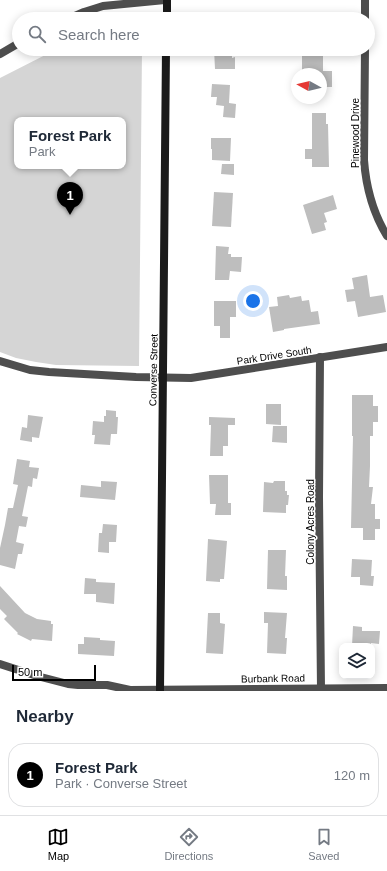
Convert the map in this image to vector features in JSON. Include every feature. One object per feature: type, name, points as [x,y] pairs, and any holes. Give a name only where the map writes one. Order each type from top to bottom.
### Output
[{"type":"main road","points":[[166,0],[167,12]]},
{"type":"main road","name":"Converse Street","points":[[160,690],[166,56]]},
{"type":"street","points":[[84,12],[103,6],[166,0]]},
{"type":"street","points":[[365,0],[365,12]]},
{"type":"street","points":[[0,54],[12,47]]},
{"type":"street","name":"Pinewood Drive","points":[[365,56],[365,172],[368,190],[374,208],[387,236]]},
{"type":"street","name":"Park Drive South","points":[[0,361],[30,370],[49,372],[136,377],[191,378],[387,347]]},
{"type":"street","name":"Colony Acres Road","points":[[320,357],[321,688]]},
{"type":"street","name":"Burbank Road","points":[[0,664],[68,684],[107,685],[130,690],[387,688]]},
{"type":"shaded area","points":[[43,56],[142,56],[139,366],[56,365],[16,358],[0,352],[0,78]]},
{"type":"building","points":[[214,56],[235,57],[235,69],[215,69]]},
{"type":"building","points":[[302,56],[323,56],[323,68],[302,68]]},
{"type":"building","points":[[327,71],[332,71],[332,87],[327,87]]},
{"type":"building","points":[[212,84],[230,85],[229,103],[236,104],[235,118],[223,117],[224,106],[216,105],[217,97],[211,97]]},
{"type":"building","points":[[312,113],[326,113],[326,124],[328,124],[329,167],[312,167],[312,159],[305,159],[305,149],[312,149]]},
{"type":"building","points":[[211,138],[231,138],[230,161],[212,160]]},
{"type":"building","points":[[222,164],[234,164],[234,175],[221,174]]},
{"type":"building","points":[[214,192],[233,193],[231,227],[212,226]]},
{"type":"building","points":[[333,195],[337,209],[324,213],[327,222],[324,223],[326,230],[312,234],[303,205]]},
{"type":"building","points":[[216,246],[229,247],[228,254],[231,254],[231,257],[242,257],[241,272],[230,271],[229,280],[215,280]]},
{"type":"building","points":[[367,275],[370,297],[383,295],[386,312],[358,317],[355,301],[347,302],[345,290],[354,289],[352,278]]},
{"type":"building","points":[[289,295],[290,298],[301,296],[302,301],[309,300],[311,312],[318,311],[320,324],[273,332],[269,307],[278,306],[277,297]]},
{"type":"building","points":[[214,301],[236,301],[236,317],[230,317],[230,338],[220,338],[220,326],[214,326]]},
{"type":"building","points":[[352,395],[373,395],[373,406],[378,406],[378,422],[373,422],[373,436],[370,436],[369,487],[373,487],[371,504],[375,504],[375,519],[380,519],[380,529],[375,529],[375,540],[363,540],[363,528],[351,528],[353,436]]},
{"type":"building","points":[[266,404],[281,404],[281,425],[266,424]]},
{"type":"building","points":[[106,410],[116,411],[116,417],[118,417],[117,434],[111,434],[110,445],[94,444],[95,435],[92,435],[93,421],[104,422]]},
{"type":"building","points":[[28,415],[43,417],[39,438],[32,437],[32,442],[20,440],[22,427],[27,428]]},
{"type":"building","points":[[209,417],[235,418],[235,425],[228,425],[228,446],[223,446],[223,456],[210,456],[211,425],[209,425]]},
{"type":"building","points":[[273,426],[287,426],[287,443],[272,442]]},
{"type":"building","points":[[17,459],[30,461],[29,467],[39,468],[37,479],[33,478],[32,487],[28,486],[22,516],[28,517],[26,527],[19,526],[16,542],[24,544],[22,554],[18,554],[15,569],[0,565],[0,548],[8,508],[13,508],[18,485],[13,484]]},
{"type":"building","points":[[209,475],[228,475],[228,503],[231,503],[231,515],[215,515],[216,504],[210,504]]},
{"type":"building","points":[[101,481],[117,482],[115,500],[80,497],[81,485],[101,487]]},
{"type":"building","points":[[274,481],[285,481],[285,491],[287,491],[287,495],[289,495],[288,505],[286,505],[286,513],[263,512],[264,482],[273,483]]},
{"type":"building","points":[[103,524],[117,525],[116,542],[109,542],[109,553],[98,552],[99,533],[102,533]]},
{"type":"building","points":[[208,539],[227,541],[224,579],[220,579],[220,582],[206,581]]},
{"type":"building","points":[[268,550],[286,550],[285,576],[287,576],[287,590],[267,589]]},
{"type":"building","points":[[352,559],[372,560],[371,576],[374,576],[373,586],[360,585],[360,577],[351,577]]},
{"type":"building","points":[[85,578],[96,579],[96,582],[115,583],[114,604],[96,602],[96,594],[84,594]]},
{"type":"building","points":[[0,586],[25,613],[37,619],[51,621],[51,624],[53,624],[52,641],[32,639],[31,641],[17,634],[18,633],[4,619],[7,616],[0,609]]},
{"type":"building","points":[[264,612],[287,613],[285,638],[287,638],[286,654],[267,653],[268,623],[264,623]]},
{"type":"building","points":[[208,613],[220,613],[220,623],[225,624],[223,654],[206,653]]},
{"type":"building","points":[[353,626],[362,627],[362,631],[380,631],[379,644],[352,643]]},
{"type":"building","points":[[84,637],[115,641],[114,656],[78,654],[78,644],[84,644]]},
{"type":"place","name":"Forest Park","points":[[70,215]]}]
